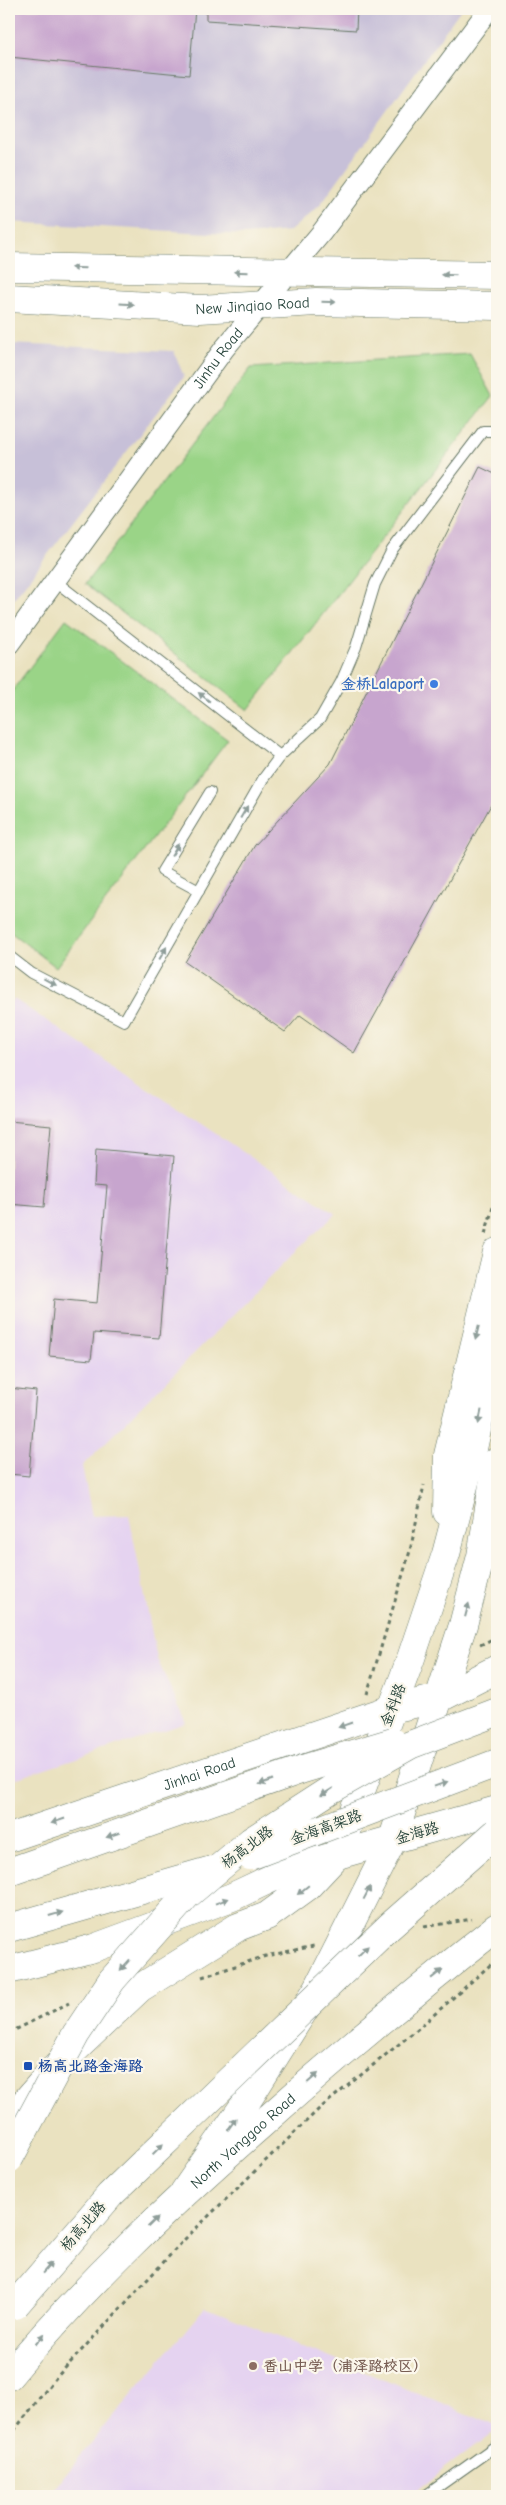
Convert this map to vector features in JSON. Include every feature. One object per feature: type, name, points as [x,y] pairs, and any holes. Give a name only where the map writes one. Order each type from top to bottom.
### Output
[{"type":"main road","name":"New Jinqiao Road","points":[[9,267],[497,276]]},
{"type":"main road","name":"New Jinqiao Road","points":[[9,298],[200,309],[316,302],[497,306]]},
{"type":"main road","name":"金科路","points":[[446,1554],[448,1454],[497,1252]]},
{"type":"main road","name":"金科路","points":[[337,1855],[411,1658],[446,1554],[470,1462],[497,1335]]},
{"type":"main road","points":[[184,2192],[250,2096],[318,1988],[392,1841],[463,1625],[481,1556],[497,1461]]},
{"type":"main road","points":[[481,1556],[497,1521]]},
{"type":"main road","name":"Jinhai Road","points":[[9,1838],[391,1709],[440,1698],[497,1669]]},
{"type":"main road","points":[[9,1872],[303,1769],[497,1712]]},
{"type":"main road","name":"杨高北路","points":[[9,2159],[76,2034],[112,1980],[187,1896],[251,1841],[330,1790],[410,1744],[497,1712]]},
{"type":"main road","name":"金海高架路","points":[[9,1928],[207,1871],[497,1762]]},
{"type":"main road","name":"金海路","points":[[337,1855],[497,1810]]},
{"type":"main road","name":"杨高北路","points":[[15,2305],[117,2188],[389,1927],[497,1832]]},
{"type":"main road","points":[[9,1970],[94,1948],[232,1897],[295,1867],[337,1855]]},
{"type":"main road","points":[[9,2121],[51,2072],[140,1988],[238,1927],[267,1916],[307,1887],[337,1855]]},
{"type":"main road","name":"North Yanggao Road","points":[[9,2376],[46,2330],[184,2192],[488,1922]]},
{"type":"street","name":"Jinhu Road","points":[[9,644],[224,349],[289,273],[490,9]]},
{"type":"lane","points":[[9,956],[31,972],[124,1021],[263,779],[280,756],[320,720],[341,682],[356,647],[375,584],[392,550],[483,431],[497,431]]},
{"type":"lane","points":[[55,581],[280,756]]},
{"type":"lane","points":[[199,891],[162,871],[210,792]]},
{"type":"lane","points":[[425,2496],[497,2445]]},
{"type":"path","points":[[420,1927],[488,1922]]},
{"type":"path","points":[[196,1979],[266,1956],[342,1940]]},
{"type":"path","points":[[9,2437],[53,2380],[192,2231],[319,2109],[420,2027],[497,1959]]},
{"type":"path","points":[[9,2033],[76,2000]]},
{"type":"shaded area","points":[[9,9],[461,9],[320,205],[290,231],[245,235],[9,222]]},
{"type":"shaded area","points":[[9,344],[174,351],[184,377],[9,605]]},
{"type":"shaded area","points":[[14,999],[336,1214],[301,1246],[82,1466],[92,1516],[129,1515],[157,1659],[186,1723],[9,1781],[9,1004]]},
{"type":"shaded area","name":"香山中学（浦泽路校区）","points":[[205,2307],[497,2426],[497,2429],[412,2493],[412,2496],[47,2496]]},
{"type":"green space","points":[[470,354],[493,396],[248,710],[85,584],[251,368]]},
{"type":"green space","points":[[66,619],[228,740],[56,967],[9,931],[9,695]]},
{"type":"building","points":[[9,9],[195,9],[189,75],[9,57]]},
{"type":"building","points":[[206,9],[357,9],[356,30],[206,20]]},
{"type":"building","name":"金桥Lalaport","points":[[480,467],[497,475],[497,794],[354,1053],[300,1015],[285,1032],[185,962],[255,845],[330,764]]},
{"type":"building","points":[[9,1121],[51,1125],[44,1207],[9,1204]]},
{"type":"building","points":[[96,1149],[174,1156],[159,1338],[94,1333],[91,1360],[49,1356],[54,1299],[97,1303],[107,1186],[94,1185]]},
{"type":"building","points":[[9,1388],[36,1391],[29,1476],[9,1474]]},
{"type":"place","name":"金桥Lalaport","points":[[434,684]]},
{"type":"place","name":"杨高北路金海路","points":[[28,2066]]},
{"type":"place","name":"香山中学（浦泽路校区）","points":[[253,2366]]}]
